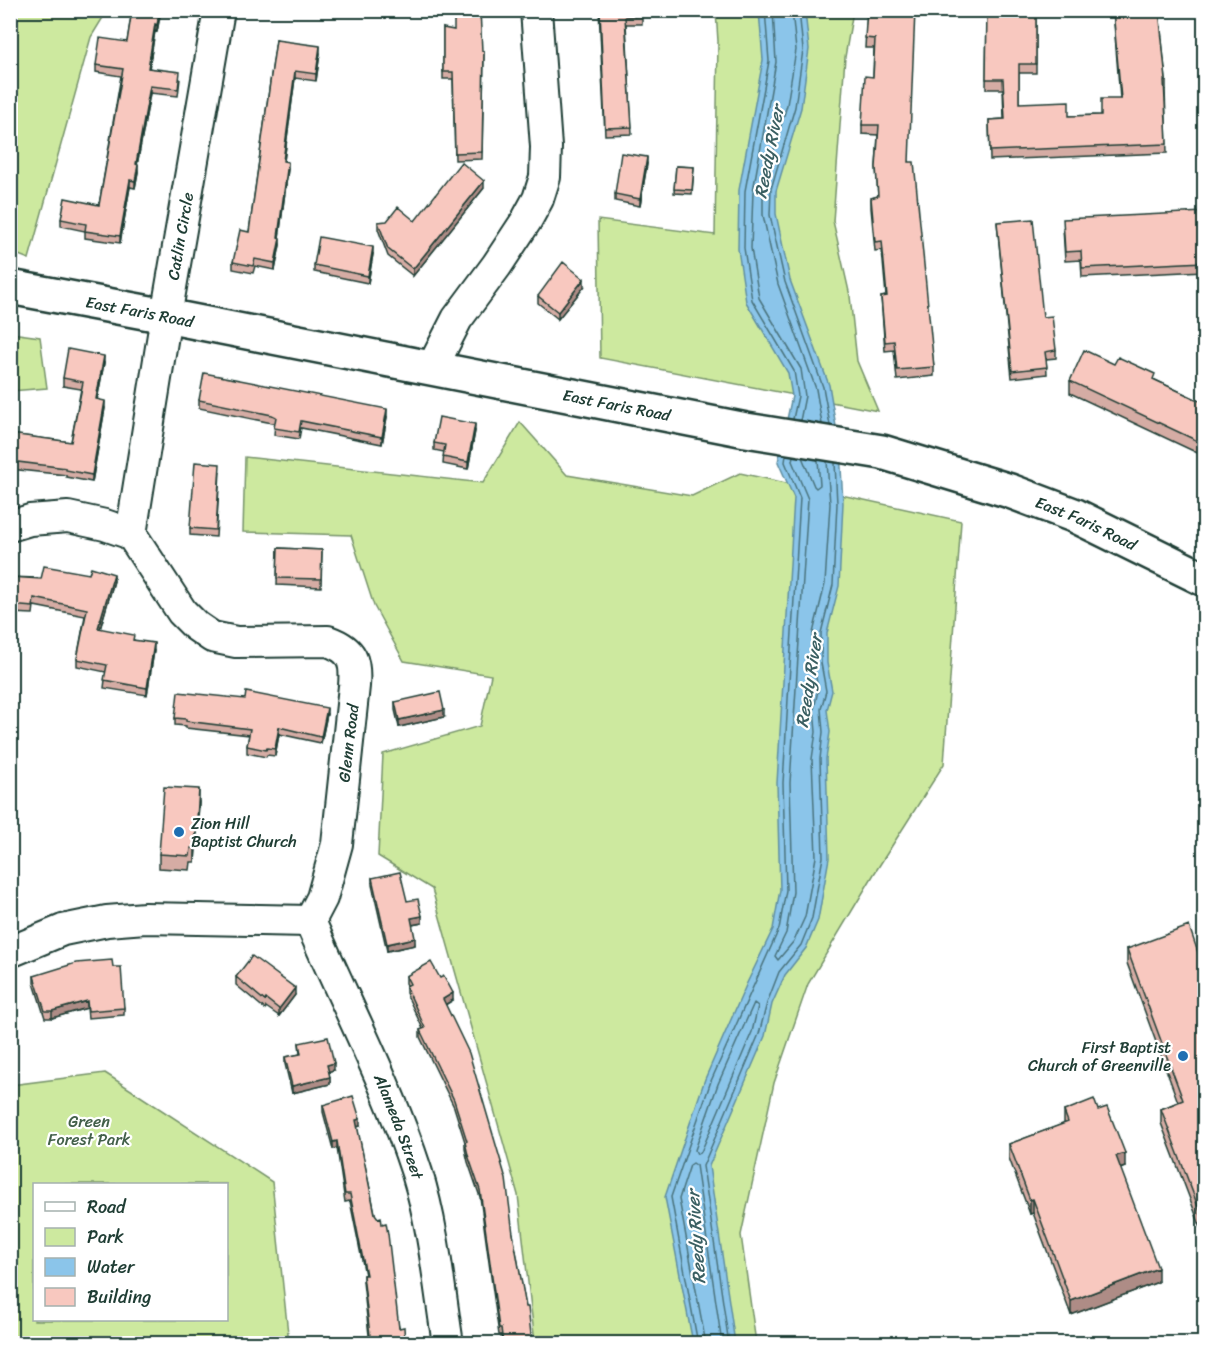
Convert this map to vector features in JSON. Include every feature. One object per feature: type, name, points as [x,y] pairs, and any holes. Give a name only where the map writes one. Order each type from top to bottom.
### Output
[{"type":"main road","name":"East Faris Road","points":[[10,287],[746,430],[882,452],[1010,491],[1076,516],[1204,579]]},
{"type":"street","name":"Catlin Circle","points":[[131,534],[219,10]]},
{"type":"street","points":[[432,368],[457,319],[526,221],[538,199],[545,177],[546,147],[536,10]]},
{"type":"street","points":[[10,525],[30,520],[68,517],[105,525],[131,534]]},
{"type":"street","name":"Glenn Road","points":[[131,534],[182,612],[212,637],[236,642],[328,641],[346,651],[354,662],[354,686],[337,844],[322,898],[310,921]]},
{"type":"street","points":[[10,952],[63,930],[116,920],[145,918],[310,921]]},
{"type":"street","name":"Alameda Street","points":[[310,921],[387,1088],[417,1175],[431,1233],[448,1344]]},
{"type":"green space","points":[[11,10],[107,11],[91,37],[29,259],[11,252]]},
{"type":"green space","points":[[716,11],[853,11],[845,57],[833,221],[850,296],[857,361],[878,411],[600,358],[598,220],[715,235],[718,41]]},
{"type":"green space","points":[[11,333],[40,337],[47,388],[11,391]]},
{"type":"green space","points":[[520,422],[567,475],[692,496],[740,473],[961,521],[944,764],[808,984],[774,1083],[741,1235],[756,1343],[535,1343],[518,1195],[432,889],[378,856],[383,754],[480,726],[491,675],[404,661],[374,606],[351,535],[243,532],[245,457],[483,483]]},
{"type":"green space","name":"Green Forest Park","points":[[105,1073],[272,1182],[289,1343],[11,1343],[11,1085]]},
{"type":"water","name":"Reedy River","points":[[759,11],[805,11],[809,49],[801,108],[776,191],[776,214],[790,280],[829,385],[840,450],[843,503],[839,586],[827,633],[827,663],[832,691],[827,710],[830,732],[826,759],[829,858],[818,920],[806,948],[785,975],[772,1004],[765,1036],[709,1166],[735,1343],[693,1343],[665,1197],[705,1079],[773,929],[780,890],[777,783],[794,498],[778,462],[792,396],[788,373],[746,302],[738,249],[739,190],[763,60]]},
{"type":"building","points":[[132,10],[160,10],[157,25],[155,24],[148,68],[180,72],[178,89],[150,86],[135,181],[130,180],[120,236],[85,231],[86,224],[61,219],[65,198],[99,205],[123,69],[96,65],[100,38],[127,42]]},
{"type":"building","points":[[454,10],[480,10],[482,51],[484,51],[482,152],[455,153],[453,72],[443,72],[443,28],[454,30]]},
{"type":"building","points":[[600,10],[642,10],[642,16],[625,17],[632,127],[605,128]]},
{"type":"building","points":[[867,10],[915,10],[909,162],[914,162],[934,367],[897,370],[894,341],[885,342],[881,297],[887,296],[882,241],[875,242],[871,198],[878,196],[876,167],[879,125],[862,125],[865,76],[873,77],[875,39],[865,38]]},
{"type":"building","points":[[987,10],[1036,10],[1036,64],[1019,64],[1019,103],[1069,101],[1069,116],[1101,115],[1101,99],[1121,99],[1113,10],[1159,10],[1166,80],[1164,80],[1167,144],[990,151],[989,120],[1005,119],[1003,79],[986,79]]},
{"type":"building","points":[[276,40],[320,46],[316,74],[295,71],[283,161],[288,162],[275,263],[255,259],[253,266],[233,262],[240,230],[249,232]]},
{"type":"building","points":[[621,153],[647,157],[640,199],[615,194]]},
{"type":"building","points":[[461,162],[484,181],[413,269],[388,249],[378,222],[387,221],[398,207],[415,221]]},
{"type":"building","points":[[676,166],[694,167],[692,190],[674,189]]},
{"type":"building","points":[[1204,212],[1204,262],[1082,268],[1081,251],[1065,252],[1063,219]]},
{"type":"building","points":[[1033,219],[1043,317],[1052,316],[1056,350],[1045,352],[1047,367],[1012,371],[997,222]]},
{"type":"building","points":[[319,237],[373,247],[368,276],[314,265]]},
{"type":"building","points":[[563,262],[584,279],[558,312],[538,296]]},
{"type":"building","points":[[68,349],[104,356],[96,399],[105,401],[92,475],[66,470],[66,468],[10,461],[10,434],[71,442],[83,382],[63,378]]},
{"type":"building","points":[[1084,350],[1114,364],[1118,357],[1155,374],[1153,379],[1202,402],[1204,397],[1204,444],[1070,381]]},
{"type":"building","points":[[204,373],[387,409],[382,437],[301,421],[299,432],[274,428],[276,417],[272,415],[199,400]]},
{"type":"building","points":[[439,417],[475,424],[468,462],[443,457],[445,445],[434,443]]},
{"type":"building","points":[[195,462],[220,464],[216,530],[190,528]]},
{"type":"building","points":[[278,548],[322,550],[321,579],[277,578]]},
{"type":"building","points":[[44,566],[89,574],[91,567],[114,574],[98,628],[134,635],[133,640],[154,643],[147,688],[104,680],[107,665],[77,659],[87,609],[34,598],[33,607],[10,605],[10,577],[41,579]]},
{"type":"building","points":[[178,692],[245,699],[246,692],[327,708],[321,737],[279,727],[275,749],[267,748],[266,750],[247,746],[250,729],[175,718]]},
{"type":"building","points":[[440,692],[444,710],[399,720],[395,702]]},
{"type":"building","name":"Zion Hill Baptist Church","points":[[164,787],[199,789],[195,848],[191,848],[190,856],[159,854]]},
{"type":"building","points":[[400,872],[407,901],[418,899],[422,916],[411,918],[415,938],[387,944],[372,878]]},
{"type":"building","name":"First Baptist Church of Greenville","points":[[1189,926],[1204,970],[1204,1222],[1161,1109],[1183,1100],[1127,949]]},
{"type":"building","points":[[252,956],[295,988],[279,1009],[266,999],[265,1001],[236,977]]},
{"type":"building","points":[[112,960],[113,967],[121,967],[124,1008],[88,1011],[87,1001],[45,1011],[34,976],[76,963]]},
{"type":"building","points":[[431,962],[440,978],[444,976],[453,993],[443,999],[469,1053],[506,1179],[513,1234],[526,1307],[528,1307],[532,1344],[503,1344],[480,1190],[468,1155],[465,1142],[467,1141],[454,1100],[420,1030],[425,1028],[406,986],[410,984],[406,976]]},
{"type":"building","points":[[328,1037],[334,1063],[327,1065],[330,1077],[292,1086],[285,1057],[301,1054],[299,1043]]},
{"type":"building","points":[[353,1096],[360,1119],[356,1120],[375,1214],[378,1218],[381,1217],[382,1224],[386,1223],[399,1328],[404,1327],[405,1344],[371,1344],[363,1275],[366,1275],[350,1194],[345,1194],[337,1141],[333,1142],[323,1105]]},
{"type":"building","points":[[1094,1099],[1098,1110],[1107,1107],[1125,1153],[1116,1156],[1158,1268],[1071,1301],[1033,1199],[1030,1200],[1009,1144],[1068,1122],[1064,1111]]},
{"type":"place","name":"Zion Hill Baptist Church","points":[[179,832]]},
{"type":"place","name":"First Baptist Church of Greenville","points":[[1183,1056]]}]
